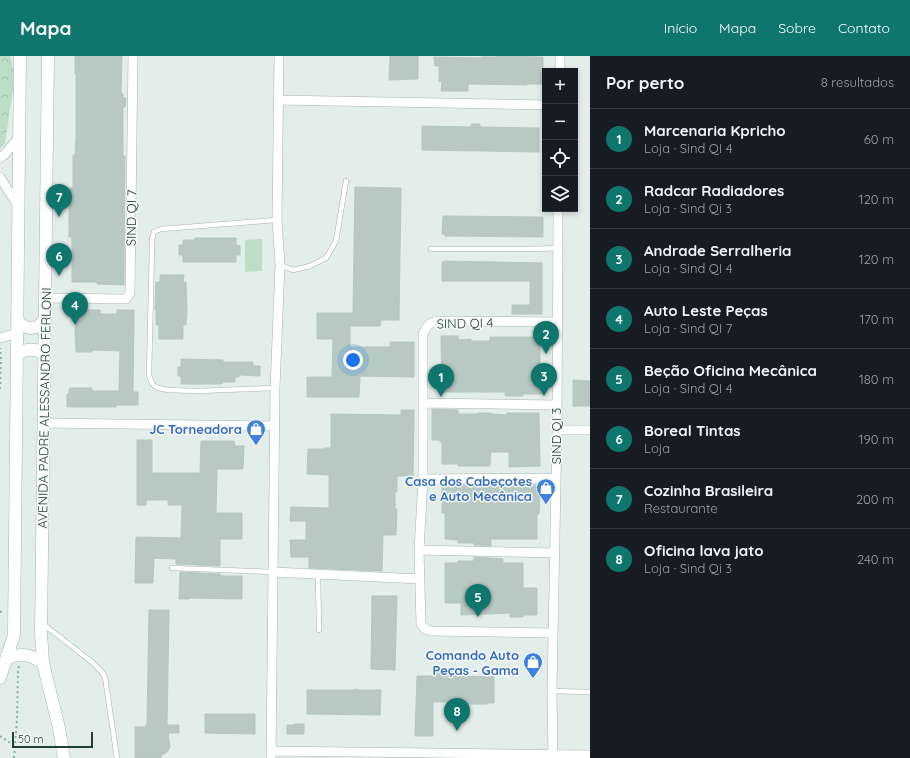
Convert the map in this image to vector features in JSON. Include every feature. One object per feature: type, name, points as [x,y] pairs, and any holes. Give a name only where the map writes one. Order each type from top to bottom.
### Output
[{"type":"main road","name":"AVENIDA PADRE ALESSANDRO FERLONI","points":[[0,678],[14,635],[17,355],[6,335],[17,319],[20,56]]},
{"type":"main road","name":"AVENIDA PADRE ALESSANDRO FERLONI","points":[[48,56],[42,623],[44,663],[59,728],[64,758]]},
{"type":"main road","points":[[17,319],[24,327],[32,328],[38,327],[45,319]]},
{"type":"main road","points":[[17,355],[26,350],[32,349],[40,351],[44,354]]},
{"type":"main road","points":[[7,658],[21,655],[31,656],[44,663]]},
{"type":"street","points":[[15,56],[20,68]]},
{"type":"street","name":"SIND QI 7","points":[[46,298],[126,299],[130,293],[133,56]]},
{"type":"street","points":[[279,56],[277,220],[280,265],[275,388],[271,754],[590,755]]},
{"type":"street","points":[[560,56],[560,68]]},
{"type":"street","points":[[279,100],[542,105]]},
{"type":"street","points":[[0,158],[19,137]]},
{"type":"street","points":[[0,177],[18,206]]},
{"type":"street","name":"SIND QI 3","points":[[553,756],[552,691],[557,430],[558,212]]},
{"type":"street","name":"SIND QI 4","points":[[553,633],[431,631],[425,629],[421,624],[420,550],[423,479],[423,334],[426,327],[430,323],[439,321],[557,322]]},
{"type":"street","points":[[424,403],[556,405]]},
{"type":"street","points":[[43,423],[275,426]]},
{"type":"street","points":[[557,430],[590,430]]},
{"type":"street","points":[[423,479],[556,478]]},
{"type":"street","points":[[420,550],[554,553]]},
{"type":"street","points":[[273,572],[420,579]]},
{"type":"lane","points":[[280,265],[293,270],[310,266],[326,258],[336,241],[346,181]]},
{"type":"lane","points":[[275,388],[197,391],[168,390],[158,388],[152,384],[149,375],[152,239],[154,232],[161,229],[277,220]]},
{"type":"lane","points":[[430,249],[558,248]]},
{"type":"lane","points":[[172,568],[273,572]]},
{"type":"lane","points":[[318,574],[319,630]]},
{"type":"lane","points":[[42,623],[92,662],[105,677],[117,758]]},
{"type":"lane","points":[[552,691],[590,692]]},
{"type":"path","points":[[0,346],[0,388]]},
{"type":"path","points":[[0,611],[14,612]]},
{"type":"path","points":[[14,758],[17,722],[18,671],[21,655]]},
{"type":"path","points":[[0,736],[15,746]]},
{"type":"green space","points":[[0,56],[10,56],[15,76],[5,144],[0,149]]},
{"type":"green space","points":[[262,239],[262,271],[245,272],[245,240]]},
{"type":"building","points":[[75,56],[122,56],[121,94],[123,94],[123,98],[126,98],[125,107],[123,107],[123,156],[125,156],[124,285],[97,284],[97,282],[72,282],[72,237],[69,237],[69,204],[70,188],[73,188],[73,155],[75,155],[76,139]]},
{"type":"building","points":[[390,56],[418,56],[418,79],[389,80]]},
{"type":"building","points":[[434,57],[543,57],[542,84],[468,84],[468,91],[441,91],[442,82],[439,81],[439,66],[435,66]]},
{"type":"building","points":[[471,124],[480,124],[480,127],[539,128],[539,152],[422,150],[422,126],[471,127]]},
{"type":"building","points":[[355,187],[401,188],[399,320],[381,320],[380,326],[350,326],[350,347],[390,347],[390,342],[414,342],[414,377],[360,376],[359,397],[307,397],[307,377],[332,377],[333,339],[317,339],[317,313],[353,313]]},
{"type":"building","points":[[443,216],[543,217],[543,237],[445,236],[445,234],[442,234]]},
{"type":"building","points":[[195,238],[236,238],[236,245],[240,246],[240,255],[236,255],[236,262],[183,262],[183,255],[179,255],[179,245],[183,245],[183,240],[195,240]]},
{"type":"building","points":[[442,262],[542,263],[542,314],[512,314],[512,305],[530,305],[530,281],[442,281]]},
{"type":"building","points":[[160,275],[184,275],[183,283],[186,282],[187,310],[186,325],[183,325],[183,339],[159,339],[159,325],[156,325],[155,310],[156,282],[160,282]]},
{"type":"building","points":[[77,310],[100,310],[100,314],[117,314],[117,310],[134,310],[133,392],[138,392],[138,405],[116,405],[116,407],[67,407],[67,394],[69,394],[70,388],[92,388],[92,391],[119,391],[120,351],[92,350],[92,352],[76,352],[75,333]]},
{"type":"building","points":[[441,336],[458,336],[458,340],[471,339],[471,341],[490,341],[490,337],[540,337],[542,394],[505,396],[505,392],[442,392]]},
{"type":"building","points":[[181,359],[223,360],[223,362],[253,362],[253,366],[260,366],[260,376],[239,375],[239,377],[235,377],[235,382],[223,382],[222,384],[181,384],[181,376],[178,376],[178,367],[181,367]]},
{"type":"building","points":[[573,380],[590,381],[590,406],[573,406]]},
{"type":"building","points":[[432,409],[458,410],[458,414],[491,413],[507,415],[507,413],[539,413],[540,466],[509,467],[509,452],[491,452],[490,466],[458,466],[458,464],[442,464],[442,442],[440,442],[440,440],[432,440]]},
{"type":"building","points":[[401,410],[414,410],[413,476],[397,476],[397,492],[395,492],[395,509],[397,509],[396,535],[383,535],[382,571],[309,568],[309,557],[291,557],[290,540],[306,540],[306,521],[290,521],[291,507],[329,508],[329,475],[307,474],[308,449],[331,448],[331,414],[401,415]]},
{"type":"building","points":[[137,440],[152,440],[152,473],[200,473],[201,441],[234,441],[235,446],[244,446],[243,469],[217,469],[216,513],[242,513],[242,539],[220,539],[220,566],[176,564],[176,559],[154,558],[153,583],[135,583],[136,537],[181,538],[182,505],[168,505],[168,500],[146,500],[146,505],[137,505]]},
{"type":"building","points":[[442,485],[548,485],[548,494],[543,494],[543,496],[540,496],[539,514],[537,514],[537,539],[491,539],[491,546],[474,545],[474,543],[458,543],[458,540],[445,539],[445,513],[442,513]]},
{"type":"building","points":[[474,557],[503,559],[503,563],[523,563],[523,588],[537,588],[537,615],[510,617],[510,613],[461,615],[461,603],[445,603],[445,563],[474,561]]},
{"type":"building","points":[[180,572],[220,574],[220,576],[242,576],[242,599],[179,599]]},
{"type":"building","points":[[372,596],[397,596],[395,670],[371,669]]},
{"type":"building","points":[[149,610],[169,610],[167,725],[179,725],[179,733],[168,733],[170,747],[168,751],[161,756],[161,758],[135,758],[135,727],[146,727],[147,725]]},
{"type":"building","points":[[433,671],[453,672],[453,676],[494,677],[494,703],[467,704],[467,702],[433,702],[433,736],[415,736],[417,676],[433,676]]},
{"type":"building","points":[[307,690],[381,690],[380,715],[307,714]]},
{"type":"building","points":[[205,714],[255,714],[255,734],[205,733]]},
{"type":"building","points":[[304,724],[304,734],[287,734],[287,725]]},
{"type":"place","name":"Cozinha Brasileira","points":[[59,217]]},
{"type":"place","name":"Boreal Tintas","points":[[59,276]]},
{"type":"place","name":"Auto Leste Peças","points":[[75,325]]},
{"type":"place","name":"Radcar Radiadores","points":[[546,354]]},
{"type":"place","name":"Andrade Serralheria","points":[[544,396]]},
{"type":"place","name":"Marcenaria Kpricho","points":[[441,397]]},
{"type":"place","name":"JC Torneadora","points":[[256,446]]},
{"type":"place","name":"Casa dos Cabeçotes e Auto Mecânica","points":[[546,505]]},
{"type":"place","name":"Beção Oficina Mecânica","points":[[478,617]]},
{"type":"place","name":"Comando Auto Peças - Gama","points":[[533,679]]},
{"type":"place","name":"Oficina lava jato","points":[[457,731]]}]
